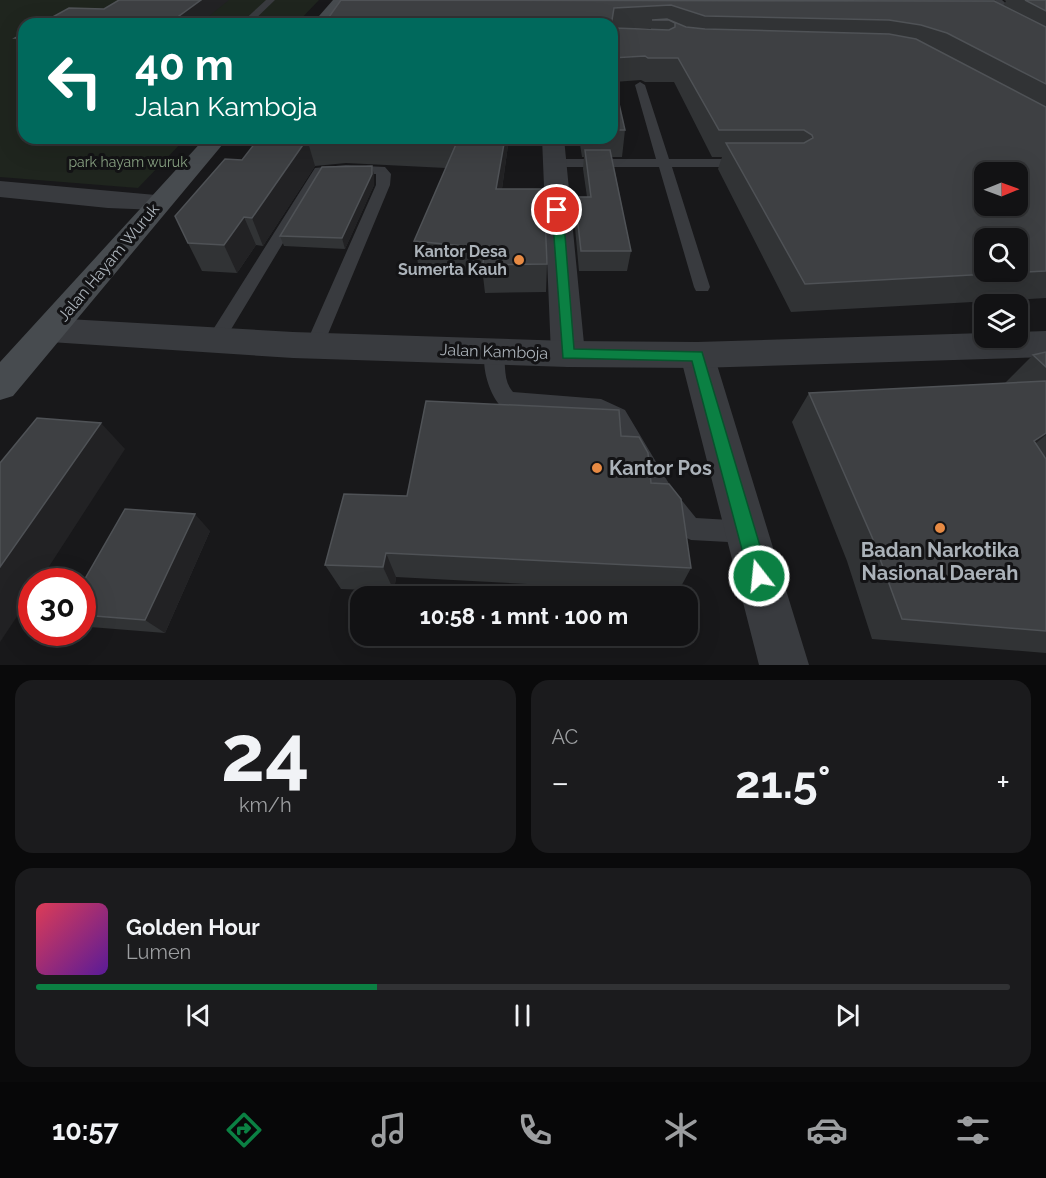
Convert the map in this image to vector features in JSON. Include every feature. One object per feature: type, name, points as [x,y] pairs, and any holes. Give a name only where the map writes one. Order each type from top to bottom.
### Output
[{"type":"main road","points":[[325,18],[341,0]]},
{"type":"main road","name":"Jalan Hayam Wuruk","points":[[0,386],[158,202],[211,144]]},
{"type":"street","points":[[976,11],[1005,26]]},
{"type":"street","points":[[553,150],[568,354]]},
{"type":"street","points":[[0,189],[108,200],[158,202]]},
{"type":"street","name":"Jalan Kamboja","points":[[50,330],[314,346],[568,354],[697,355],[1046,344]]},
{"type":"street","points":[[697,355],[784,665]]},
{"type":"lane","points":[[252,18],[272,0]]},
{"type":"lane","points":[[976,11],[1007,8],[997,0]]},
{"type":"lane","points":[[640,85],[702,287]]},
{"type":"lane","points":[[553,150],[664,164],[758,163]]},
{"type":"lane","points":[[215,341],[320,171],[380,170],[384,174],[383,185],[314,346]]},
{"type":"lane","points":[[494,351],[498,386],[503,398],[602,407],[613,411],[686,526],[691,529],[747,532]]},
{"type":"green space","name":"park hayam wuruk","points":[[0,0],[319,0],[302,18],[18,18],[18,144],[180,144],[138,188],[0,177]]},
{"type":"building","points":[[119,0],[201,0],[176,18],[51,18],[69,8],[104,9]]},
{"type":"building","points":[[341,0],[994,1],[1046,27],[1046,84],[947,33],[921,25],[889,20],[705,16],[671,5],[614,8],[612,18],[328,18]]},
{"type":"building","points":[[1025,0],[1046,0],[1046,11]]},
{"type":"building","points":[[667,19],[686,27],[705,29],[889,34],[916,39],[1046,107],[1046,271],[1028,272],[1028,228],[974,228],[974,275],[805,284],[726,143],[804,143],[813,138],[812,135],[804,130],[719,130],[678,58],[648,58],[645,56],[618,58],[618,28],[669,30],[675,27],[675,23],[669,20],[652,20]]},
{"type":"building","points":[[618,99],[625,130],[618,130]]},
{"type":"building","points":[[254,144],[304,144],[252,218],[244,217],[224,245],[188,243],[175,216],[225,159],[242,160]]},
{"type":"building","points":[[456,144],[504,144],[496,189],[544,189],[547,264],[483,265],[484,248],[414,241]]},
{"type":"building","points":[[585,150],[610,150],[631,251],[581,251],[575,197],[591,197]]},
{"type":"building","points":[[372,166],[372,174],[342,238],[280,236],[322,167]]},
{"type":"building","points":[[1046,352],[1046,367],[1033,355]]},
{"type":"building","name":"Badan Narkotika Nasional Daerah","points":[[1046,381],[1046,433],[1034,441],[1046,459],[1046,631],[902,619],[872,537],[809,393]]},
{"type":"building","points":[[426,401],[619,410],[621,436],[639,437],[648,453],[651,483],[669,484],[681,499],[691,568],[386,553],[383,567],[325,565],[344,494],[407,496]]},
{"type":"building","points":[[37,418],[101,423],[0,567],[0,463]]},
{"type":"building","points":[[125,509],[195,514],[145,620],[96,616],[96,568],[91,568]]},
{"type":"place","name":"Kantor Desa Sumerta Kauh","points":[[519,260]]},
{"type":"place","name":"Kantor Pos","points":[[597,468]]},
{"type":"place","name":"Badan Narkotika Nasional Daerah","points":[[940,528]]},
{"type":"route","points":[[557,210],[568,354],[697,355],[759,576]]}]
